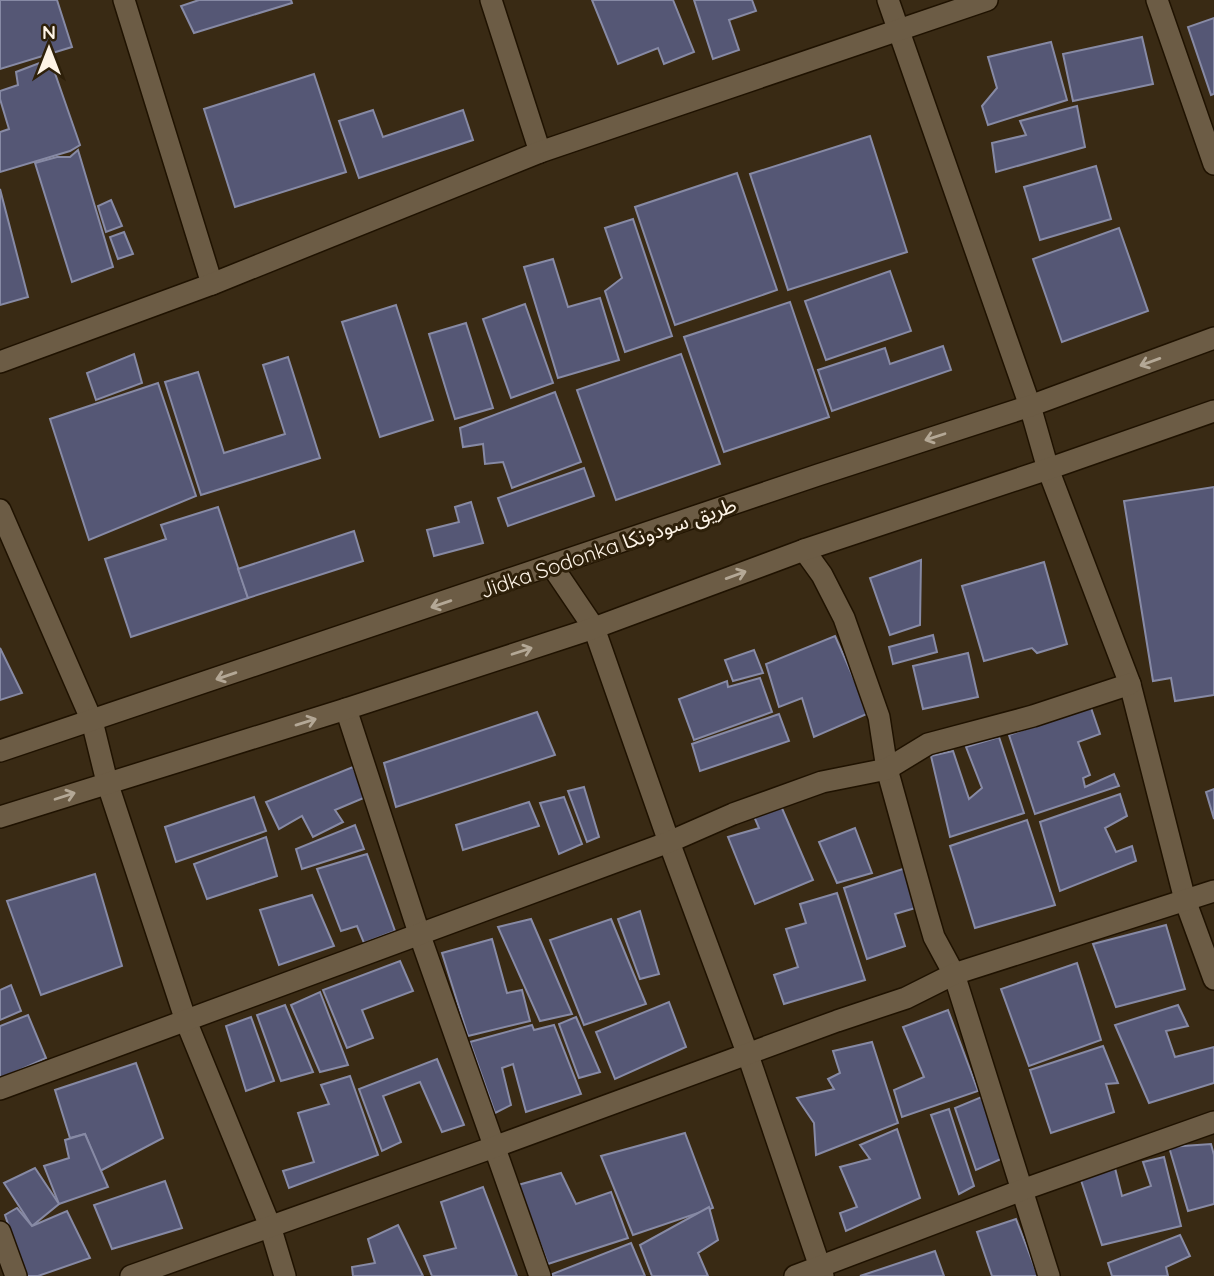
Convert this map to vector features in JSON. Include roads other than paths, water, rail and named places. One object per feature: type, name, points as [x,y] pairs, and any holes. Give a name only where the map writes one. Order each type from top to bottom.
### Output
[{"type":"street","points":[[124,0],[212,284]]},
{"type":"street","points":[[491,0],[540,152]]},
{"type":"street","points":[[888,0],[1030,407],[1048,469],[1130,684],[1185,900],[1214,979]]},
{"type":"street","points":[[0,362],[212,284],[540,152],[987,0]]},
{"type":"street","points":[[1157,0],[1214,164]]},
{"type":"street","name":"Jidka Sodonka طريق سودونكا","points":[[0,751],[818,475],[1030,407],[1214,338]]},
{"type":"street","points":[[0,817],[594,628],[804,550],[1214,411]]},
{"type":"street","points":[[0,510],[92,721],[107,782],[186,1021],[270,1226],[285,1276]]},
{"type":"street","points":[[804,550],[822,575],[844,618],[879,717],[887,769],[934,937],[954,974],[1049,1276]]},
{"type":"street","points":[[552,566],[594,628],[748,1055],[822,1272]]},
{"type":"street","points":[[0,1089],[669,842],[733,814],[822,782],[887,769],[928,744],[1033,716],[1130,684]]},
{"type":"street","points":[[346,709],[419,933],[540,1276]]},
{"type":"street","points":[[131,1276],[906,998],[954,974],[1214,891]]},
{"type":"street","points":[[795,1276],[822,1272],[1022,1190],[1214,1122]]},
{"type":"street","points":[[0,1232],[16,1276]]}]
